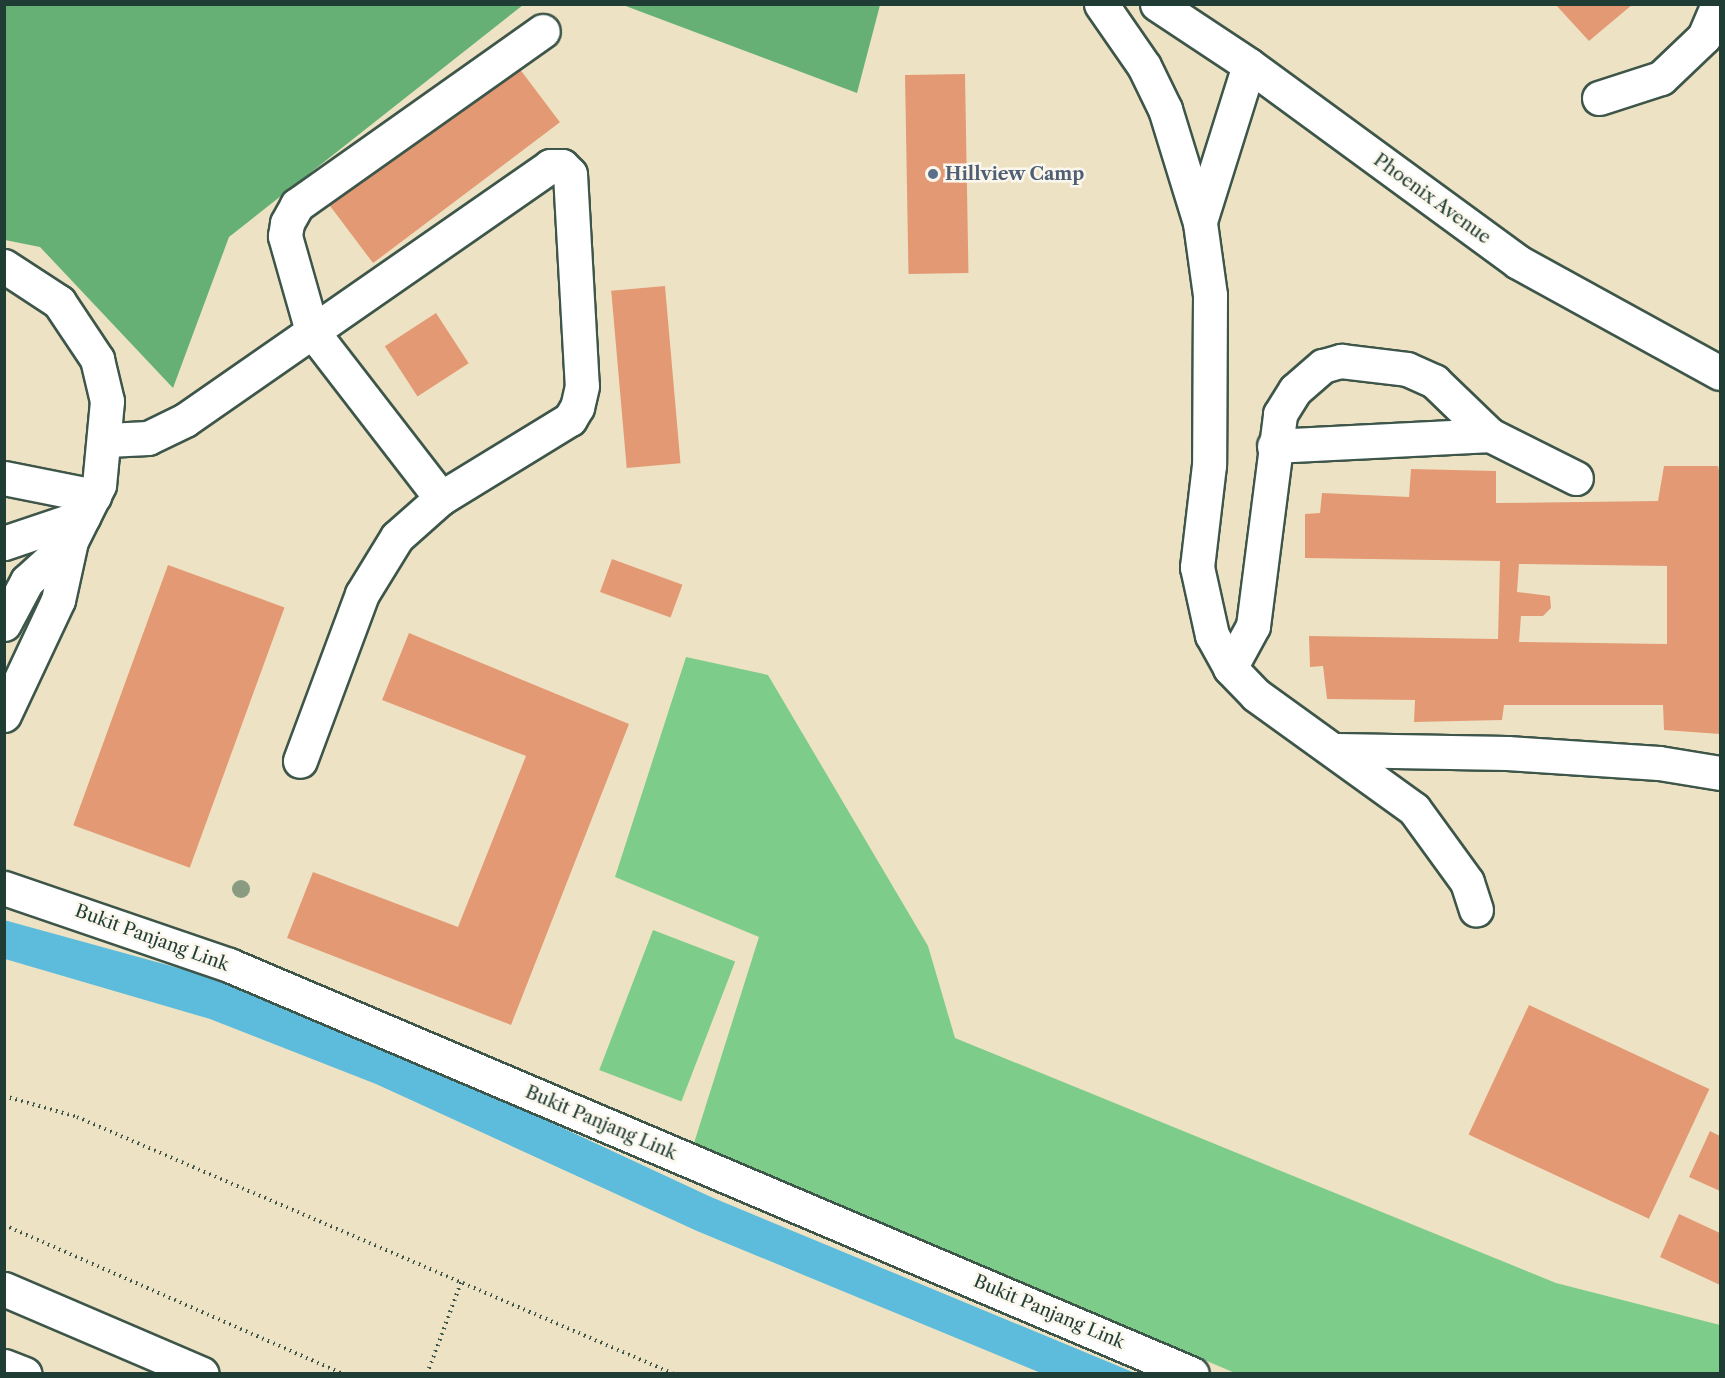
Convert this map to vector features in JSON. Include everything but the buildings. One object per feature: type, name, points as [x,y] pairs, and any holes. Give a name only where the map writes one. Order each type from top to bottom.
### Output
[{"type":"main road","points":[[1101,4],[1144,66],[1164,109],[1200,223],[1210,295],[1209,465],[1197,567],[1212,635],[1230,668],[1256,695],[1337,750],[1414,809],[1467,882],[1476,910]]},
{"type":"main road","name":"Phoenix Avenue","points":[[1157,4],[1249,65],[1518,262],[1720,373]]},
{"type":"main road","points":[[1599,98],[1661,78],[1712,39],[1718,4]]},
{"type":"main road","points":[[441,498],[312,331],[285,236],[297,205],[543,31]]},
{"type":"main road","points":[[1200,223],[1210,175],[1249,65]]},
{"type":"main road","points":[[107,440],[148,438],[185,420],[550,166],[562,166],[570,174],[582,386],[577,406],[570,419],[441,498],[397,537],[362,594],[300,761]]},
{"type":"main road","points":[[4,266],[59,302],[97,359],[107,401],[107,440],[58,600],[4,715]]},
{"type":"main road","points":[[1230,668],[1253,626],[1274,446],[1280,414],[1295,390],[1323,366],[1341,361],[1407,369],[1434,381],[1490,435],[1576,478]]},
{"type":"main road","points":[[1274,446],[1490,435]]},
{"type":"main road","points":[[4,478],[83,518]]},
{"type":"main road","points":[[4,543],[83,518]]},
{"type":"main road","points":[[4,624],[27,581],[83,518]]},
{"type":"main road","points":[[1337,750],[1518,754],[1659,763],[1720,772]]},
{"type":"main road","name":"Bukit Panjang Link","points":[[4,888],[229,964],[1192,1374]]},
{"type":"main road","points":[[4,1289],[202,1374]]},
{"type":"main road","points":[[4,1366],[25,1374]]},
{"type":"path","points":[[4,1096],[77,1117],[462,1280],[674,1374]]},
{"type":"path","points":[[4,1225],[343,1374]]},
{"type":"path","points":[[427,1374],[462,1280]]},
{"type":"green space","points":[[4,5],[523,5],[229,237],[173,388],[40,247],[5,240]]},
{"type":"green space","points":[[623,5],[880,5],[857,93]]},
{"type":"green space","points":[[686,657],[768,675],[928,946],[955,1038],[1556,1283],[1720,1325],[1720,1373],[1235,1373],[694,1143],[759,937],[615,877]]},
{"type":"green space","points":[[653,930],[735,962],[681,1102],[599,1070]]},
{"type":"water","points":[[4,920],[222,980],[391,1048],[711,1197],[1135,1373],[1041,1373],[697,1231],[376,1084],[210,1019],[5,959]]},
{"type":"place","name":"Hillview Camp","points":[[933,174]]}]
